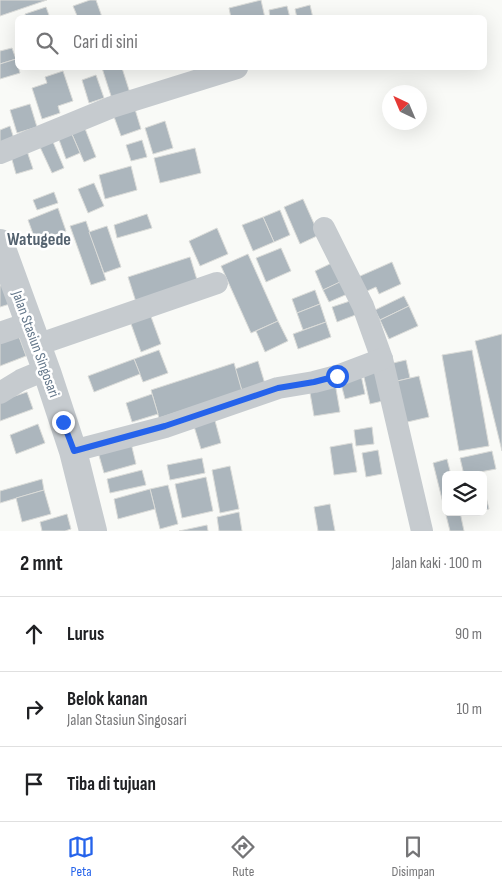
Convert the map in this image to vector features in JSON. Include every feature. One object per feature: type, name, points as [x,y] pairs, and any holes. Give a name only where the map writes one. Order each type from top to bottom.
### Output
[{"type":"street","points":[[0,153],[112,107],[231,70]]},
{"type":"street","points":[[324,228],[363,306],[382,359],[392,394],[422,531]]},
{"type":"street","name":"Jalan Stasiun Singosari","points":[[0,244],[74,451],[93,531]]},
{"type":"street","points":[[0,334],[33,334],[217,283]]},
{"type":"street","points":[[74,451],[165,426],[278,388],[337,376],[382,359]]},
{"type":"street","points":[[0,393],[20,380],[47,372]]},
{"type":"building","points":[[0,0],[47,0],[0,16]]},
{"type":"building","points":[[90,0],[96,0],[101,15],[77,15],[73,6]]},
{"type":"building","points":[[261,0],[264,15],[230,15],[229,8]]},
{"type":"building","points":[[310,5],[312,15],[296,15],[295,9]]},
{"type":"building","points":[[287,6],[289,15],[270,15],[269,10]]},
{"type":"building","points":[[46,7],[49,15],[25,15]]},
{"type":"building","points":[[12,48],[15,59],[0,64],[0,51]]},
{"type":"building","points":[[15,59],[15,70],[19,70],[20,73],[0,79],[0,64]]},
{"type":"building","points":[[103,70],[123,70],[130,93],[112,99]]},
{"type":"building","points":[[63,71],[73,101],[58,106],[60,113],[42,119],[32,88],[47,83],[45,77]]},
{"type":"building","points":[[96,75],[104,98],[89,103],[82,80]]},
{"type":"building","points":[[30,104],[37,127],[17,133],[10,110]]},
{"type":"building","points":[[134,106],[141,129],[121,136],[113,114]]},
{"type":"building","points":[[165,121],[173,148],[153,154],[145,128]]},
{"type":"building","points":[[10,126],[14,139],[0,144],[0,130]]},
{"type":"building","points":[[84,126],[96,157],[84,162],[71,132]]},
{"type":"building","points":[[71,132],[80,153],[66,159],[58,137]]},
{"type":"building","points":[[142,140],[147,157],[131,161],[126,145]]},
{"type":"building","points":[[53,142],[64,168],[52,173],[40,147]]},
{"type":"building","points":[[195,148],[201,173],[160,183],[154,158]]},
{"type":"building","points":[[27,151],[33,169],[16,174],[11,156]]},
{"type":"building","points":[[131,166],[137,190],[105,199],[99,175]]},
{"type":"building","points":[[94,183],[104,206],[88,213],[78,189]]},
{"type":"building","points":[[54,192],[58,203],[37,210],[33,200]]},
{"type":"building","points":[[303,199],[319,235],[300,244],[284,207]]},
{"type":"building","points":[[58,208],[66,231],[36,242],[28,220]]},
{"type":"building","points":[[280,210],[290,235],[274,242],[263,217]]},
{"type":"building","points":[[147,214],[152,228],[117,238],[114,225]]},
{"type":"building","points":[[263,217],[274,242],[253,251],[242,225]]},
{"type":"building","points":[[86,221],[106,280],[91,285],[70,226]]},
{"type":"building","points":[[107,226],[121,267],[104,273],[89,232]]},
{"type":"building","points":[[217,228],[228,254],[200,266],[189,241]]},
{"type":"building","points":[[281,248],[291,271],[266,282],[256,258]]},
{"type":"building","points":[[248,254],[278,321],[251,333],[221,266]]},
{"type":"building","points":[[190,257],[198,283],[136,302],[128,277]]},
{"type":"building","points":[[334,262],[343,281],[323,290],[315,271]]},
{"type":"building","points":[[392,262],[401,284],[379,294],[376,287],[365,292],[358,277]]},
{"type":"building","points":[[346,279],[352,292],[329,302],[323,290]]},
{"type":"building","points":[[7,284],[13,303],[0,307],[0,286]]},
{"type":"building","points":[[315,290],[320,304],[297,313],[292,299]]},
{"type":"building","points":[[404,296],[409,306],[380,320],[375,310]]},
{"type":"building","points":[[353,300],[358,314],[337,322],[332,307]]},
{"type":"building","points":[[320,304],[326,322],[303,330],[297,313]]},
{"type":"building","points":[[409,306],[418,326],[389,339],[380,320]]},
{"type":"building","points":[[150,314],[161,344],[141,352],[130,321]]},
{"type":"building","points":[[278,321],[288,341],[265,352],[256,331]]},
{"type":"building","points":[[326,322],[331,337],[298,349],[293,334]]},
{"type":"building","points":[[18,334],[26,356],[0,366],[0,341]]},
{"type":"building","points":[[502,334],[502,451],[475,341]]},
{"type":"building","points":[[159,350],[168,373],[143,382],[134,359]]},
{"type":"building","points":[[472,350],[489,446],[459,451],[442,355]]},
{"type":"building","points":[[134,359],[140,374],[94,392],[88,376]]},
{"type":"building","points":[[406,360],[410,378],[393,382],[389,364]]},
{"type":"building","points":[[258,361],[265,384],[242,391],[235,369]]},
{"type":"building","points":[[234,363],[242,391],[159,418],[151,390]]},
{"type":"building","points":[[380,369],[387,400],[370,404],[363,373]]},
{"type":"building","points":[[361,375],[365,394],[345,399],[340,380]]},
{"type":"building","points":[[419,376],[429,417],[403,423],[393,382]]},
{"type":"building","points":[[335,383],[340,412],[314,416],[309,387]]},
{"type":"building","points":[[27,392],[33,409],[0,421],[0,401]]},
{"type":"building","points":[[152,394],[158,414],[132,422],[126,403]]},
{"type":"building","points":[[214,417],[221,443],[201,449],[193,423]]},
{"type":"building","points":[[38,424],[45,443],[16,454],[10,435]]},
{"type":"building","points":[[372,427],[374,444],[356,446],[354,430]]},
{"type":"building","points":[[131,443],[136,464],[104,473],[98,452]]},
{"type":"building","points":[[352,443],[357,472],[334,475],[330,447]]},
{"type":"building","points":[[378,450],[382,474],[366,477],[362,453]]},
{"type":"building","points":[[492,451],[496,469],[463,471],[460,458]]},
{"type":"building","points":[[202,458],[205,473],[170,480],[167,465]]},
{"type":"building","points":[[447,459],[450,471],[442,471],[442,499],[433,463]]},
{"type":"building","points":[[230,466],[239,509],[220,513],[212,470]]},
{"type":"building","points":[[142,470],[146,485],[110,493],[107,479]]},
{"type":"building","points":[[206,477],[213,511],[182,518],[175,484]]},
{"type":"building","points":[[42,479],[44,490],[0,503],[0,491]]},
{"type":"building","points":[[168,485],[178,524],[160,529],[150,489]]},
{"type":"building","points":[[150,489],[155,509],[118,519],[114,499]]},
{"type":"building","points":[[44,490],[51,514],[22,522],[16,498]]},
{"type":"building","points":[[330,504],[335,531],[318,531],[314,507]]},
{"type":"building","points":[[239,512],[242,531],[219,531],[217,517]]},
{"type":"building","points":[[67,514],[71,529],[65,531],[42,531],[40,522]]},
{"type":"building","points":[[446,516],[461,516],[464,531],[450,531]]},
{"type":"building","points":[[207,525],[208,531],[179,531]]},
{"type":"district","name":"Watugede","points":[[39,239]]},
{"type":"route","points":[[63,422],[74,451],[165,426],[278,388],[337,376]]}]
